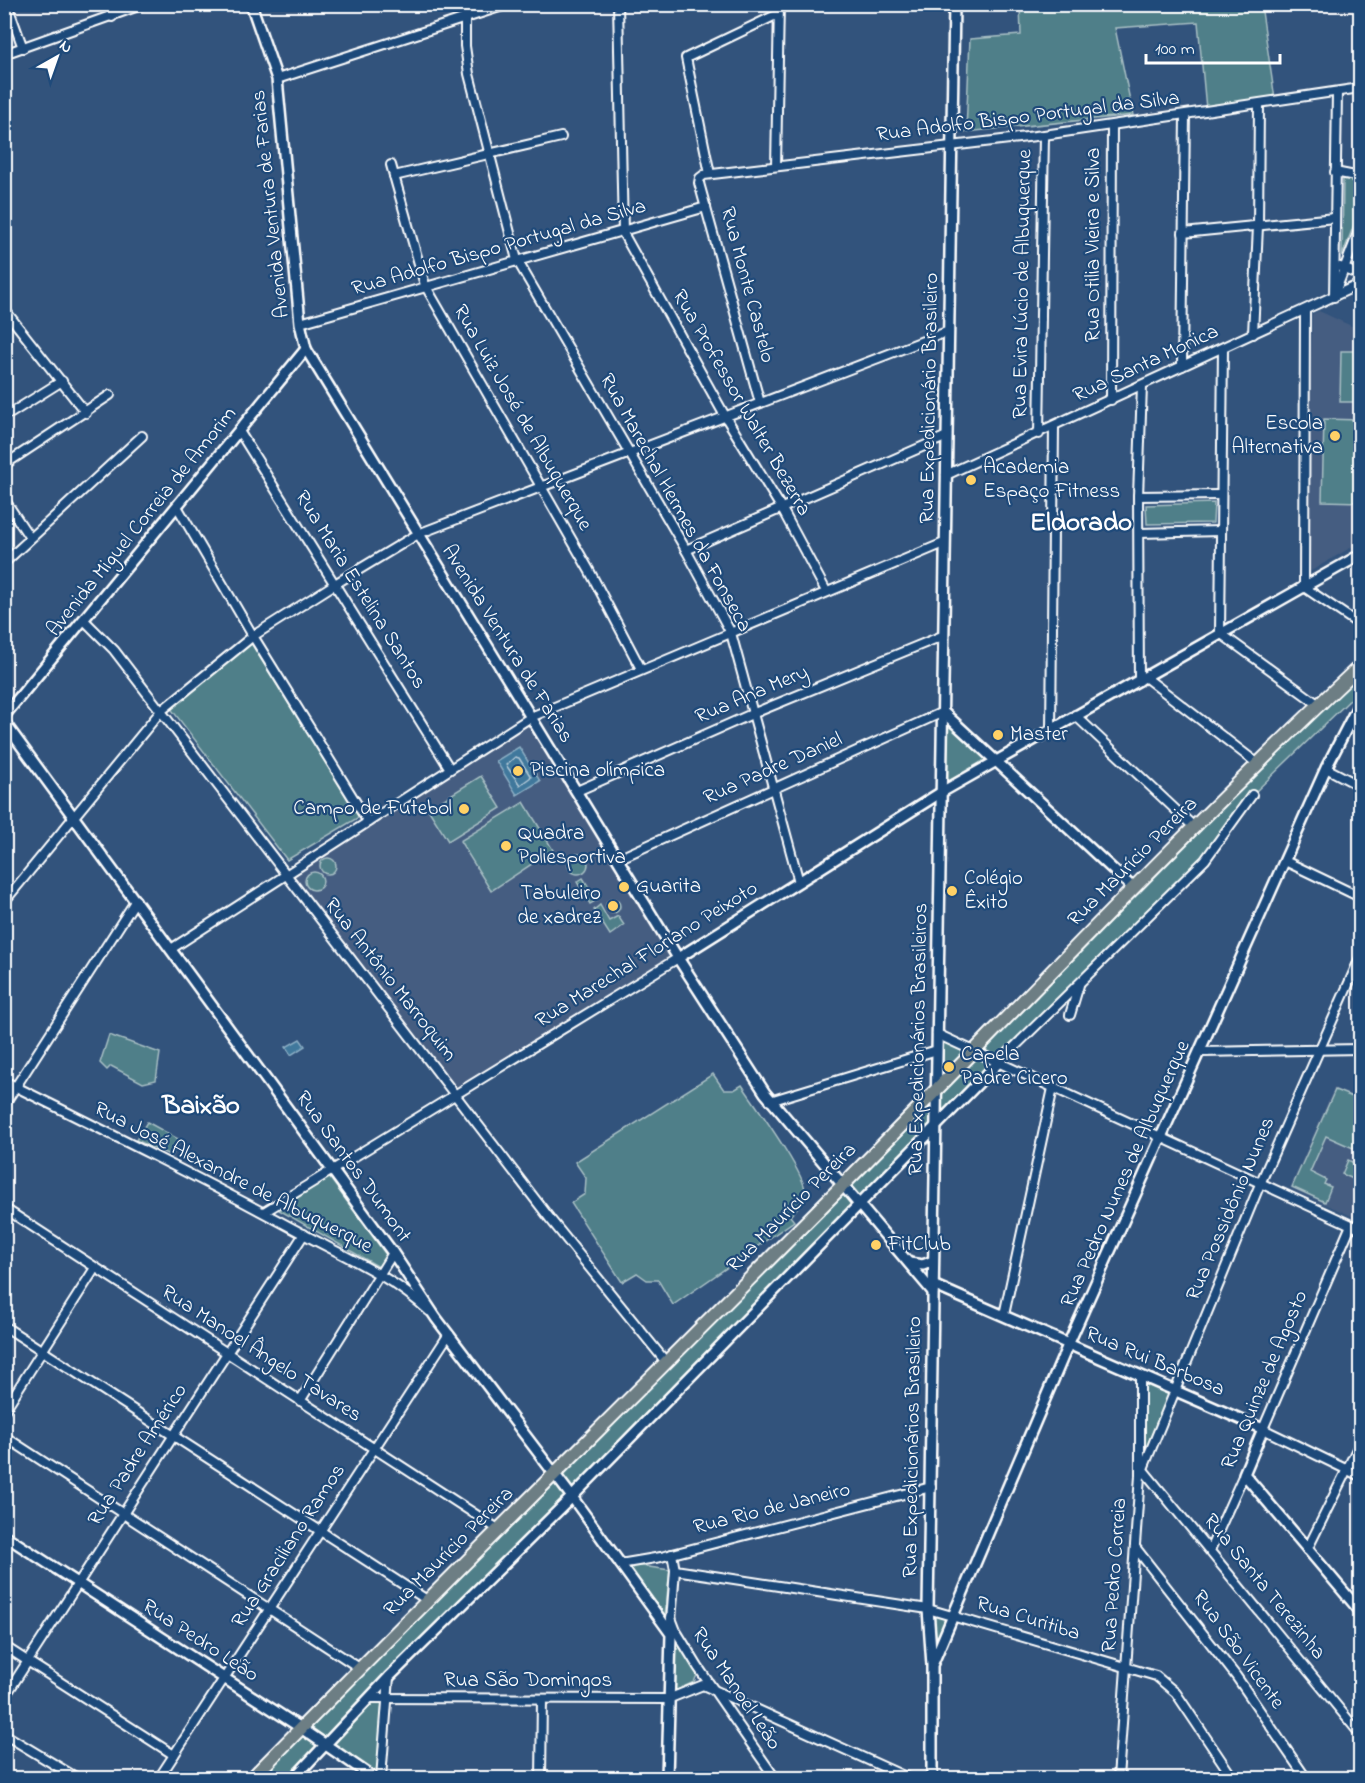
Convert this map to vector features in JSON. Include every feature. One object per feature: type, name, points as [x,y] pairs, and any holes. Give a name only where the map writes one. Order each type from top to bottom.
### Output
[{"type":"main road","name":"Rua Maurício Pereira","points":[[252,1779],[426,1600],[842,1186],[1258,764],[1360,666]]},
{"type":"street","points":[[7,4],[23,48]]},
{"type":"street","points":[[108,4],[112,17]]},
{"type":"street","points":[[4,54],[144,4]]},
{"type":"street","name":"Avenida Ventura de Farias","points":[[251,4],[277,79],[300,323],[306,349],[678,958],[770,1101],[933,1289]]},
{"type":"street","name":"Rua Marechal Hermes da Fonseca","points":[[465,4],[465,46],[469,74],[517,260],[686,550],[731,633],[772,790],[799,882]]},
{"type":"street","points":[[277,79],[509,4]]},
{"type":"street","points":[[618,4],[623,233]]},
{"type":"street","points":[[776,166],[779,4]]},
{"type":"street","name":"Rua Expedicionário Brasileiro","points":[[940,793],[950,331],[954,4]]},
{"type":"street","points":[[710,174],[686,58],[778,14]]},
{"type":"street","name":"Rua Adolfo Bispo Portugal da Silva","points":[[700,178],[710,174],[953,147],[1113,126],[1360,88]]},
{"type":"street","points":[[1334,297],[1337,93]]},
{"type":"street","points":[[1253,334],[1258,226],[1259,105]]},
{"type":"street","points":[[1182,366],[1185,115]]},
{"type":"street","name":"Rua Otilia Vieira e Silva","points":[[1112,400],[1113,126]]},
{"type":"street","name":"Rua Evira Lúcio de Albuquerque","points":[[1039,434],[1044,135]]},
{"type":"street","points":[[394,176],[561,137]]},
{"type":"street","name":"Rua Luiz José de Albuquerque","points":[[391,165],[425,285],[589,570],[641,669]]},
{"type":"street","points":[[1335,172],[1360,177]]},
{"type":"street","name":"Rua Monte Castelo","points":[[700,178],[760,403]]},
{"type":"street","name":"Rua Adolfo Bispo Portugal da Silva","points":[[300,323],[425,285],[623,233],[706,207]]},
{"type":"street","points":[[1183,233],[1335,218]]},
{"type":"street","points":[[1334,297],[1360,228]]},
{"type":"street","name":"Rua Professor Walter Bezerra","points":[[623,233],[725,416],[782,509],[826,591]]},
{"type":"street","points":[[1334,266],[1360,275]]},
{"type":"street","name":"Rua Santa Monica","points":[[946,475],[1360,284]]},
{"type":"street","points":[[4,309],[86,412]]},
{"type":"street","points":[[1305,310],[1304,587],[1360,626]]},
{"type":"street","points":[[4,902],[161,711],[253,636],[334,584],[418,534],[950,331]]},
{"type":"street","points":[[1223,348],[1220,633],[1318,705]]},
{"type":"street","name":"Avenida Miguel Correia de Amorim","points":[[4,716],[178,508],[306,349]]},
{"type":"street","points":[[4,412],[11,413],[62,381]]},
{"type":"street","points":[[1142,386],[1138,496],[1142,679],[1258,764]]},
{"type":"street","points":[[4,465],[110,395]]},
{"type":"street","points":[[1051,730],[1054,427]]},
{"type":"street","name":"Rua Maria Estelina Santos","points":[[239,431],[450,769]]},
{"type":"street","points":[[4,563],[142,436]]},
{"type":"street","points":[[686,550],[947,436]]},
{"type":"street","points":[[1138,496],[1220,495]]},
{"type":"street","points":[[4,499],[30,538]]},
{"type":"street","points":[[178,508],[253,636],[368,822]]},
{"type":"street","points":[[1139,533],[1220,531]]},
{"type":"street","points":[[171,949],[531,717],[944,543]]},
{"type":"street","name":"Rua Marechal Floriano Peixoto","points":[[264,1212],[678,958],[940,793],[1360,555]]},
{"type":"street","name":"Rua Antônio Marroquim","points":[[85,621],[114,650],[551,1220],[666,1362]]},
{"type":"street","name":"Rua Ana Mery","points":[[577,791],[752,714],[942,636]]},
{"type":"street","name":"Rua Pedro Nunes de Albuquerque","points":[[932,1665],[1068,1345],[1202,1052],[1326,768],[1360,702]]},
{"type":"street","points":[[943,712],[998,760],[1134,889]]},
{"type":"street","name":"Rua Padre Daniel","points":[[618,859],[943,712]]},
{"type":"street","points":[[1075,715],[1195,828]]},
{"type":"street","name":"Rua Santos Dumont","points":[[4,722],[393,1253],[436,1318],[555,1473],[671,1634]]},
{"type":"street","points":[[1326,768],[1360,786]]},
{"type":"street","name":"Rua Expedicionários Brasileiros","points":[[933,1289],[940,793]]},
{"type":"street","points":[[294,1779],[389,1677],[572,1497],[998,1063],[1205,860],[1252,795]]},
{"type":"street","points":[[1285,861],[1360,897]]},
{"type":"street","points":[[4,1105],[136,900]]},
{"type":"street","name":"Rua Possidônio Nunes","points":[[1140,1469],[1260,1184],[1360,958]]},
{"type":"street","points":[[1070,1015],[1079,983]]},
{"type":"street","points":[[937,1034],[1360,1229]]},
{"type":"street","points":[[1202,1052],[1360,1049]]},
{"type":"street","points":[[770,1101],[937,1050]]},
{"type":"street","name":"Rua José Alexandre de Albuquerque","points":[[4,1081],[264,1212],[382,1275],[412,1296],[436,1318]]},
{"type":"street","points":[[1004,1315],[1053,1088]]},
{"type":"street","name":"Rua Manoel Ângelo Tavares","points":[[4,1208],[498,1529]]},
{"type":"street","name":"Rua Quinze de Agosto","points":[[1210,1550],[1352,1225]]},
{"type":"street","name":"Rua Padre Américo","points":[[4,1698],[173,1433],[304,1234]]},
{"type":"street","points":[[300,1401],[382,1275],[393,1253]]},
{"type":"street","points":[[909,1263],[923,1265],[933,1261]]},
{"type":"street","points":[[4,1411],[95,1268]]},
{"type":"street","name":"Rua Rui Barbosa","points":[[933,1289],[1004,1315],[1263,1429],[1348,1468],[1360,1476]]},
{"type":"street","name":"Rua Expedicionários Brasileiro","points":[[932,1779],[932,1665],[928,1609],[933,1289]]},
{"type":"street","points":[[4,1326],[173,1433],[426,1600]]},
{"type":"street","name":"Rua Graciliano Ramos","points":[[159,1779],[449,1334]]},
{"type":"street","name":"Rua Pedro Correia","points":[[1118,1779],[1140,1469],[1140,1375]]},
{"type":"street","points":[[4,1436],[123,1511],[361,1669]]},
{"type":"street","points":[[1308,1550],[1360,1443]]},
{"type":"street","name":"Rua Santa Terezinha","points":[[1140,1469],[1210,1550],[1360,1734]]},
{"type":"street","points":[[1244,1474],[1360,1611]]},
{"type":"street","name":"Rua Rio de Janeiro","points":[[620,1564],[672,1554],[931,1487]]},
{"type":"street","name":"Rua Pedro Leão","points":[[4,1535],[302,1728],[374,1779]]},
{"type":"street","name":"Rua São Vicente","points":[[1135,1547],[1236,1676],[1306,1779]]},
{"type":"street","points":[[667,1779],[671,1618],[675,1570],[672,1554]]},
{"type":"street","name":"Rua Curitiba","points":[[675,1570],[928,1609],[1156,1676],[1169,1684],[1233,1779]]},
{"type":"street","name":"Rua Manoel Leão","points":[[671,1618],[676,1631],[712,1687],[775,1779]]},
{"type":"street","points":[[4,1646],[174,1755]]},
{"type":"street","points":[[381,1779],[389,1677]]},
{"type":"street","points":[[668,1699],[698,1686],[712,1687],[908,1779]]},
{"type":"street","name":"Rua São Domingos","points":[[370,1698],[668,1699]]},
{"type":"street","points":[[541,1779],[542,1699]]},
{"type":"street","points":[[4,1734],[77,1779]]},
{"type":"shaded area","name":"Escola Alternativa","points":[[1319,311],[1360,330],[1360,542],[1306,574],[1312,314]]},
{"type":"shaded area","points":[[531,717],[678,958],[456,1095],[286,873]]},
{"type":"shaded area","points":[[1334,1088],[1360,1099],[1360,1220],[1290,1188]]},
{"type":"green space","points":[[1020,5],[1261,5],[1275,99],[1206,109],[1198,22],[1115,28],[1133,115],[966,132],[970,39],[1021,35]]},
{"type":"green space","points":[[1343,177],[1360,179],[1360,209],[1342,256]]},
{"type":"green space","points":[[1341,351],[1360,351],[1360,402],[1340,402]]},
{"type":"green space","points":[[1324,419],[1360,420],[1360,502],[1322,501]]},
{"type":"green space","points":[[1214,503],[1213,523],[1147,524],[1146,505]]},
{"type":"green space","points":[[251,643],[359,817],[287,860],[169,706]]},
{"type":"green space","points":[[1360,666],[1360,684],[1357,693],[1252,795],[1205,860],[370,1697],[388,1698],[381,1778],[325,1745],[294,1778],[252,1778],[936,1090],[937,1034],[974,1051]]},
{"type":"green space","points":[[945,719],[990,757],[945,783]]},
{"type":"green space","name":"Campo de Futebol","points":[[481,776],[501,808],[448,841],[428,809]]},
{"type":"green space","name":"Quadra Poliesportiva","points":[[524,802],[553,850],[491,891],[460,841]]},
{"type":"green space","points":[[574,854],[582,854],[588,860],[588,868],[582,874],[574,874],[568,868],[568,860]]},
{"type":"green space","points":[[325,858],[331,858],[336,866],[334,872],[325,874],[320,869],[320,863]]},
{"type":"green space","points":[[310,872],[318,872],[323,877],[321,888],[310,890],[305,885],[305,877]]},
{"type":"green space","points":[[583,878],[597,900],[590,904],[577,882]]},
{"type":"green space","name":"Tabuleiro de xadrez","points":[[610,899],[616,899],[620,906],[616,913],[610,913],[606,909],[606,903]]},
{"type":"green space","points":[[600,905],[609,921],[618,916],[624,925],[610,935],[594,910]]},
{"type":"green space","points":[[109,1035],[160,1053],[156,1080],[143,1083],[111,1066],[107,1070],[100,1063]]},
{"type":"green space","points":[[713,1074],[724,1090],[734,1090],[742,1085],[798,1171],[805,1192],[802,1202],[790,1216],[794,1221],[673,1305],[658,1280],[647,1280],[637,1273],[622,1282],[571,1203],[585,1194],[586,1178],[575,1162]]},
{"type":"green space","points":[[1335,1090],[1360,1100],[1360,1151],[1326,1136],[1310,1172],[1326,1180],[1324,1184],[1331,1187],[1325,1202],[1292,1187]]},
{"type":"green space","points":[[147,1122],[180,1140],[172,1156],[136,1140]]},
{"type":"green space","points":[[1348,1160],[1360,1166],[1360,1182],[1342,1174]]},
{"type":"green space","points":[[329,1177],[387,1256],[379,1267],[279,1210]]},
{"type":"green space","points":[[1140,1375],[1174,1390],[1142,1468]]},
{"type":"green space","points":[[627,1564],[670,1570],[665,1615]]},
{"type":"green space","points":[[928,1609],[953,1615],[932,1665]]},
{"type":"green space","points":[[672,1628],[697,1675],[694,1682],[673,1692]]},
{"type":"water","name":"Piscina olímpica","points":[[519,747],[540,781],[517,795],[496,761]]},
{"type":"water","points":[[300,1039],[305,1046],[291,1055],[286,1047]]},
{"type":"place","name":"Escola Alternativa","points":[[1335,436]]},
{"type":"place","name":"Academia Espaço Fitness","points":[[971,480]]},
{"type":"place","name":"Master","points":[[998,735]]},
{"type":"place","name":"Piscina olímpica","points":[[518,771]]},
{"type":"place","name":"Campo de Futebol","points":[[464,809]]},
{"type":"place","name":"Quadra Poliesportiva","points":[[506,846]]},
{"type":"place","name":"Guarita","points":[[624,887]]},
{"type":"place","name":"Colégio Êxito","points":[[952,891]]},
{"type":"place","name":"Tabuleiro de xadrez","points":[[613,906]]},
{"type":"place","name":"Capela Padre Cicero","points":[[949,1067]]},
{"type":"place","name":"FitClub","points":[[876,1245]]},
{"type":"district","name":"Eldorado","points":[[1081,523]]},
{"type":"district","name":"Baixão","points":[[201,1106]]}]
